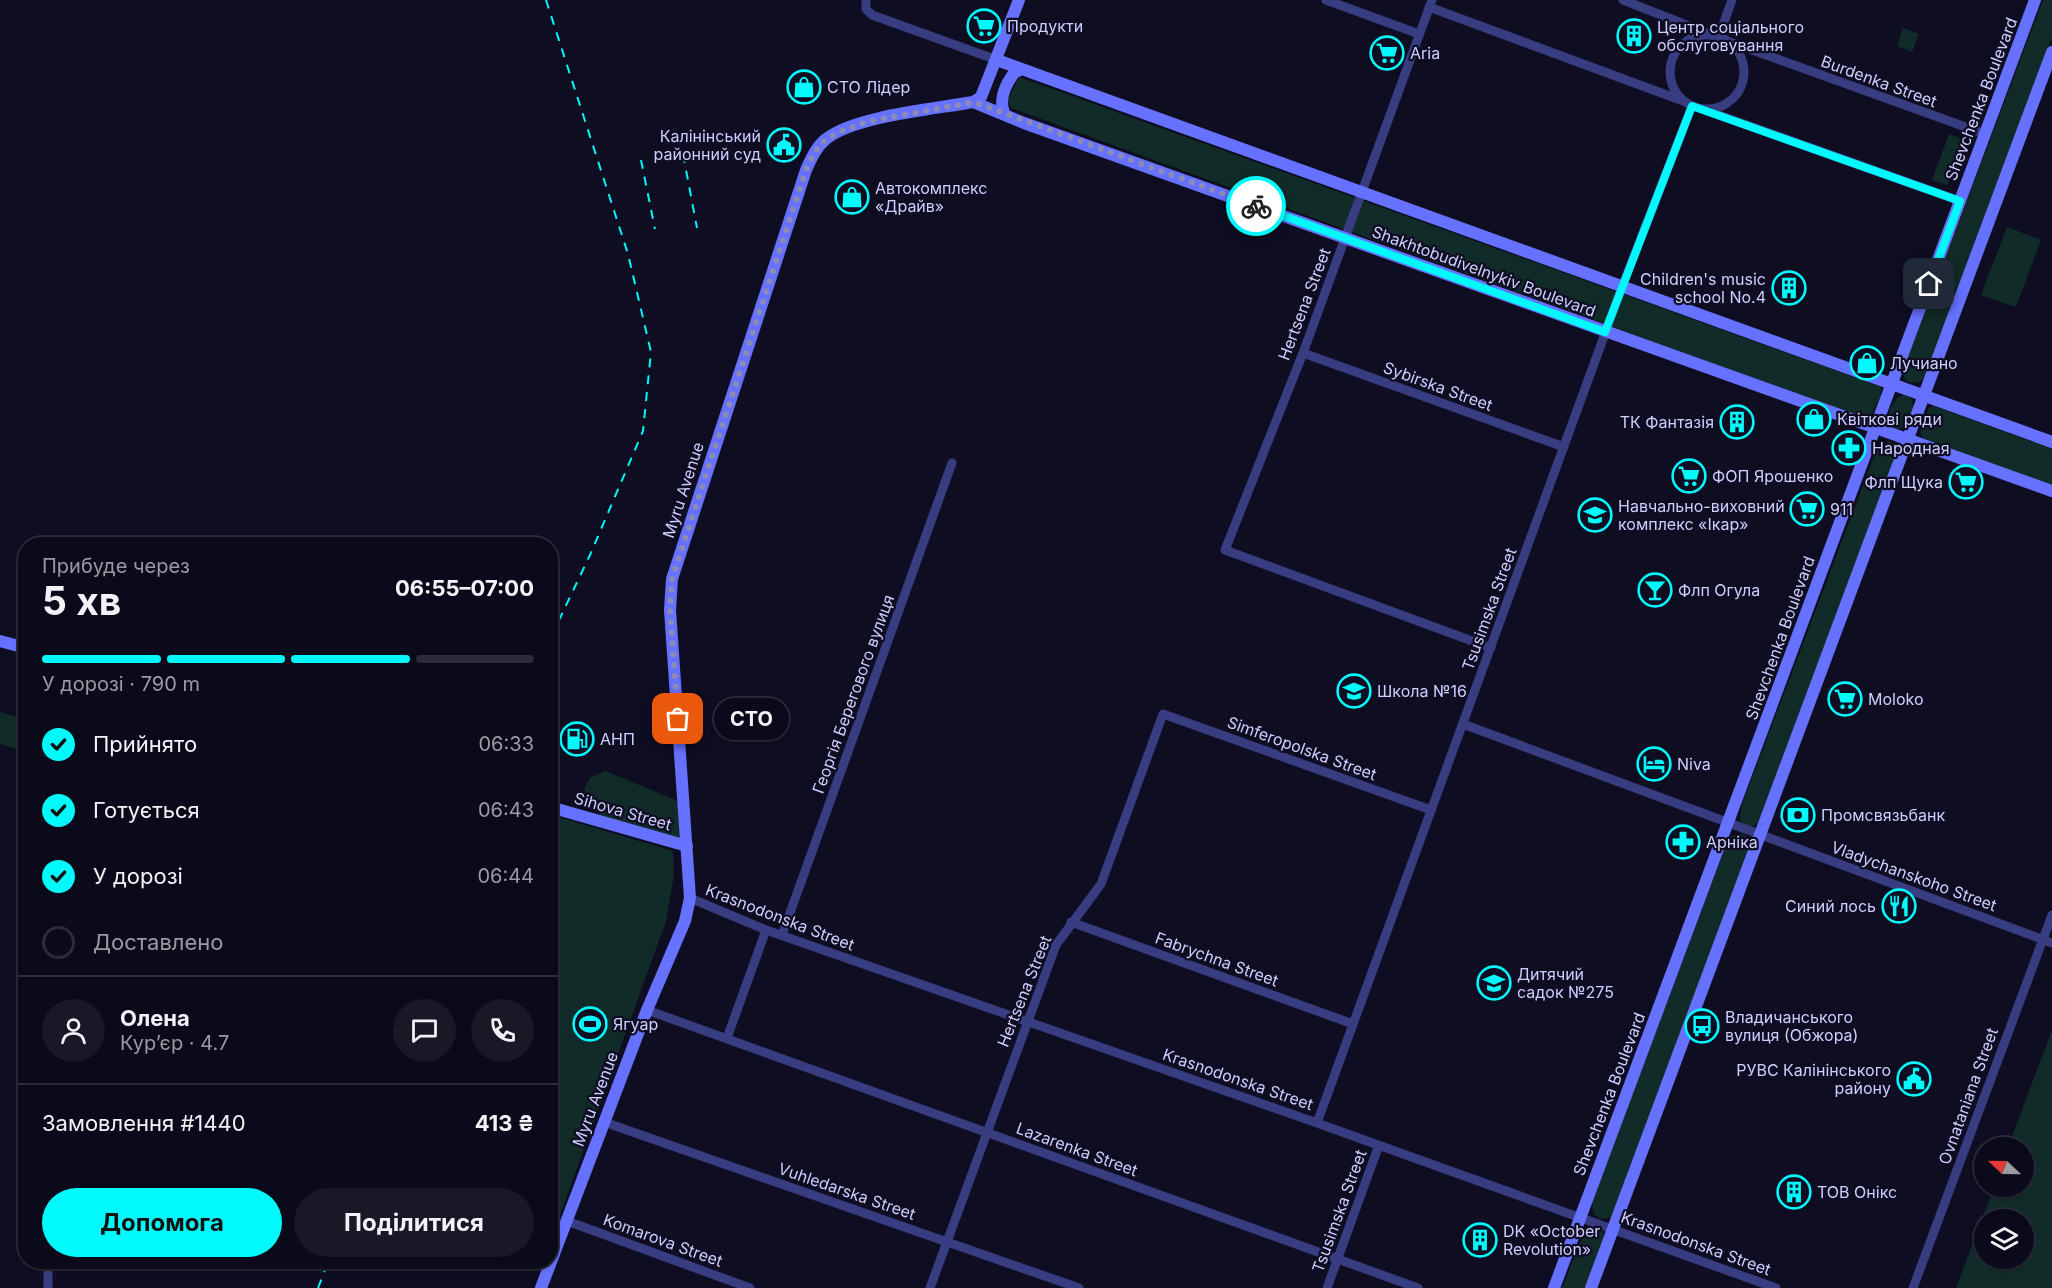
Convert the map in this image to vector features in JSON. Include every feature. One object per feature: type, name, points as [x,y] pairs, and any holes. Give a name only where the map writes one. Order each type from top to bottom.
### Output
[{"type":"main road","points":[[974,102],[984,92],[1019,0]]},
{"type":"main road","name":"Shevchenka Boulevard","points":[[1554,1288],[2035,0]]},
{"type":"main road","points":[[1590,1288],[2052,52]]},
{"type":"main road","name":"Shakhtobudivelnykiv Boulevard","points":[[997,60],[2052,442]]},
{"type":"main road","points":[[1005,115],[1001,107],[1006,88],[1014,73],[1022,69]]},
{"type":"main road","name":"Shakhtobudivelnykiv Boulevard","points":[[974,102],[1605,332],[2052,491]]},
{"type":"main road","name":"Myru Avenue","points":[[558,1244],[647,1010],[684,921],[690,898],[670,610],[672,579],[806,170],[814,153],[826,139],[841,131],[870,121],[974,102]]},
{"type":"main road","points":[[0,641],[18,646]]},
{"type":"main road","name":"Sihova Street","points":[[558,809],[687,846]]},
{"type":"main road","name":"Myru Avenue","points":[[541,1288],[548,1269]]},
{"type":"street","points":[[866,0],[867,9],[872,15],[997,60]]},
{"type":"street","points":[[1326,0],[1419,34]]},
{"type":"street","points":[[1624,0],[1730,42],[1741,56],[1744,69],[1741,87],[1727,103],[1712,109],[1702,109]]},
{"type":"street","points":[[1714,35],[1732,0]]},
{"type":"street","points":[[1431,4],[1702,109],[1960,201]]},
{"type":"street","name":"Hertsena Street","points":[[1431,4],[1303,353],[1225,550],[1491,648]]},
{"type":"street","points":[[1687,103],[1670,81],[1672,57],[1685,41],[1714,35]]},
{"type":"street","name":"Burdenka Street","points":[[1730,42],[1985,134]]},
{"type":"street","name":"Tsusimska Street","points":[[1317,1123],[1687,103]]},
{"type":"street","name":"Sybirska Street","points":[[1303,353],[1564,447]]},
{"type":"street","name":"Георгія Берегового вулиця","points":[[782,935],[952,463]]},
{"type":"street","name":"Hertsena Street","points":[[930,1288],[1056,945],[1101,884],[1163,714]]},
{"type":"street","name":"Simferopolska Street","points":[[1163,714],[1431,810]]},
{"type":"street","name":"Vladychanskoho Street","points":[[1463,724],[2047,941]]},
{"type":"street","name":"Krasnodonska Street","points":[[690,898],[766,930],[1317,1123],[1776,1288]]},
{"type":"street","name":"Ovnataniana Street","points":[[1913,1288],[2047,941],[2052,915]]},
{"type":"street","name":"Fabrychna Street","points":[[1071,922],[1353,1024]]},
{"type":"street","points":[[727,1038],[766,930]]},
{"type":"street","name":"Lazarenka Street","points":[[647,1010],[1418,1288]]},
{"type":"street","name":"Vuhledarska Street","points":[[604,1122],[1079,1288]]},
{"type":"street","name":"Tsusimska Street","points":[[1327,1288],[1379,1145]]},
{"type":"street","name":"Komarova Street","points":[[567,1221],[750,1288]]},
{"type":"street","points":[[48,1269],[48,1288]]},
{"type":"green space","points":[[2043,0],[2052,0],[2052,37],[1927,373],[1920,381],[1909,382],[1905,380],[1903,370]]},
{"type":"green space","points":[[1903,28],[1919,34],[1912,52],[1897,46]]},
{"type":"green space","points":[[1019,77],[1881,387],[1880,397],[1869,420],[1011,108],[1008,100]]},
{"type":"green space","points":[[1949,134],[1964,140],[1947,185],[1932,180]]},
{"type":"green space","points":[[2007,227],[2041,240],[2016,307],[1981,295]]},
{"type":"green space","points":[[1903,395],[1911,398],[1914,407],[1906,427],[1895,429],[1888,422],[1889,414],[1893,402]]},
{"type":"green space","points":[[1933,406],[2052,449],[2052,485],[1923,438],[1920,432],[1929,408]]},
{"type":"green space","points":[[1890,441],[1899,454],[1758,824],[1750,828],[1740,821],[1741,807],[1878,446]]},
{"type":"green space","points":[[0,712],[18,717],[18,749],[0,744]]},
{"type":"green space","points":[[605,771],[676,800],[681,811],[682,836],[673,843],[645,836],[620,828],[599,814],[584,789],[590,778]]},
{"type":"green space","name":"Ягуар","points":[[558,817],[673,851],[674,876],[666,921],[558,1221]]},
{"type":"green space","points":[[1743,833],[1750,842],[1751,849],[1614,1212],[1610,1218],[1600,1219],[1593,1213],[1592,1202],[1726,846],[1731,836]]},
{"type":"green space","points":[[2052,1030],[2052,1288],[1956,1288],[1974,1240],[1974,1269],[2034,1269],[2034,1209],[1986,1209],[1990,1197],[2034,1197],[2034,1137],[2012,1137]]},
{"type":"green space","points":[[1593,1226],[1601,1229],[1605,1236],[1586,1288],[1562,1288],[1584,1232]]},
{"type":"railway","points":[[546,0],[628,254],[651,352],[643,431],[590,555],[558,622]]},
{"type":"railway","points":[[683,154],[697,228]]},
{"type":"railway","points":[[641,160],[655,229]]},
{"type":"railway","points":[[318,1288],[325,1269]]},
{"type":"way so far","points":[[678,719],[670,610],[672,579],[806,170],[814,153],[826,139],[870,121],[974,102],[1024,123],[1256,206]]},
{"type":"place","name":"Продукти","points":[[984,26]]},
{"type":"place","name":"Центр соціального обслуговування","points":[[1634,36]]},
{"type":"place","name":"Aria","points":[[1387,53]]},
{"type":"place","name":"СТО Лідер","points":[[804,87]]},
{"type":"place","name":"Калінінський районний суд","points":[[784,145]]},
{"type":"place","name":"Автокомплекс «Драйв»","points":[[852,197]]},
{"type":"place","name":"Children's music school No.4","points":[[1789,288]]},
{"type":"place","name":"Лучиано","points":[[1867,363]]},
{"type":"place","name":"Квіткові ряди","points":[[1814,419]]},
{"type":"place","name":"ТК Фантазія","points":[[1737,422]]},
{"type":"place","name":"Народная","points":[[1849,448]]},
{"type":"place","name":"ФОП Ярошенко","points":[[1689,476]]},
{"type":"place","name":"Флп Щука","points":[[1966,482]]},
{"type":"place","name":"911","points":[[1807,509]]},
{"type":"place","name":"Навчально-виховний комплекс «Ікар»","points":[[1595,515]]},
{"type":"place","name":"Флп Огула","points":[[1655,590]]},
{"type":"place","name":"Школа №16","points":[[1354,691]]},
{"type":"place","name":"Moloko","points":[[1845,699]]},
{"type":"place","name":"СТО","points":[[678,719]]},
{"type":"place","name":"АНП","points":[[577,739]]},
{"type":"place","name":"Niva","points":[[1654,764]]},
{"type":"place","name":"Промсвязьбанк","points":[[1798,815]]},
{"type":"place","name":"Арніка","points":[[1683,842]]},
{"type":"place","name":"Синий лось","points":[[1899,906]]},
{"type":"place","name":"Дитячий садок №275","points":[[1494,983]]},
{"type":"place","name":"Ягуар","points":[[590,1024]]},
{"type":"place","name":"Владичанського вулиця (Обжора)","points":[[1702,1026]]},
{"type":"place","name":"РУВС Калінінського району","points":[[1914,1079]]},
{"type":"place","name":"ТОВ Онікс","points":[[1794,1192]]},
{"type":"place","name":"DK «October Revolution»","points":[[1480,1240]]},
{"type":"route","points":[[1256,206],[1605,332],[1692,106],[1960,201],[1929,284]]}]
